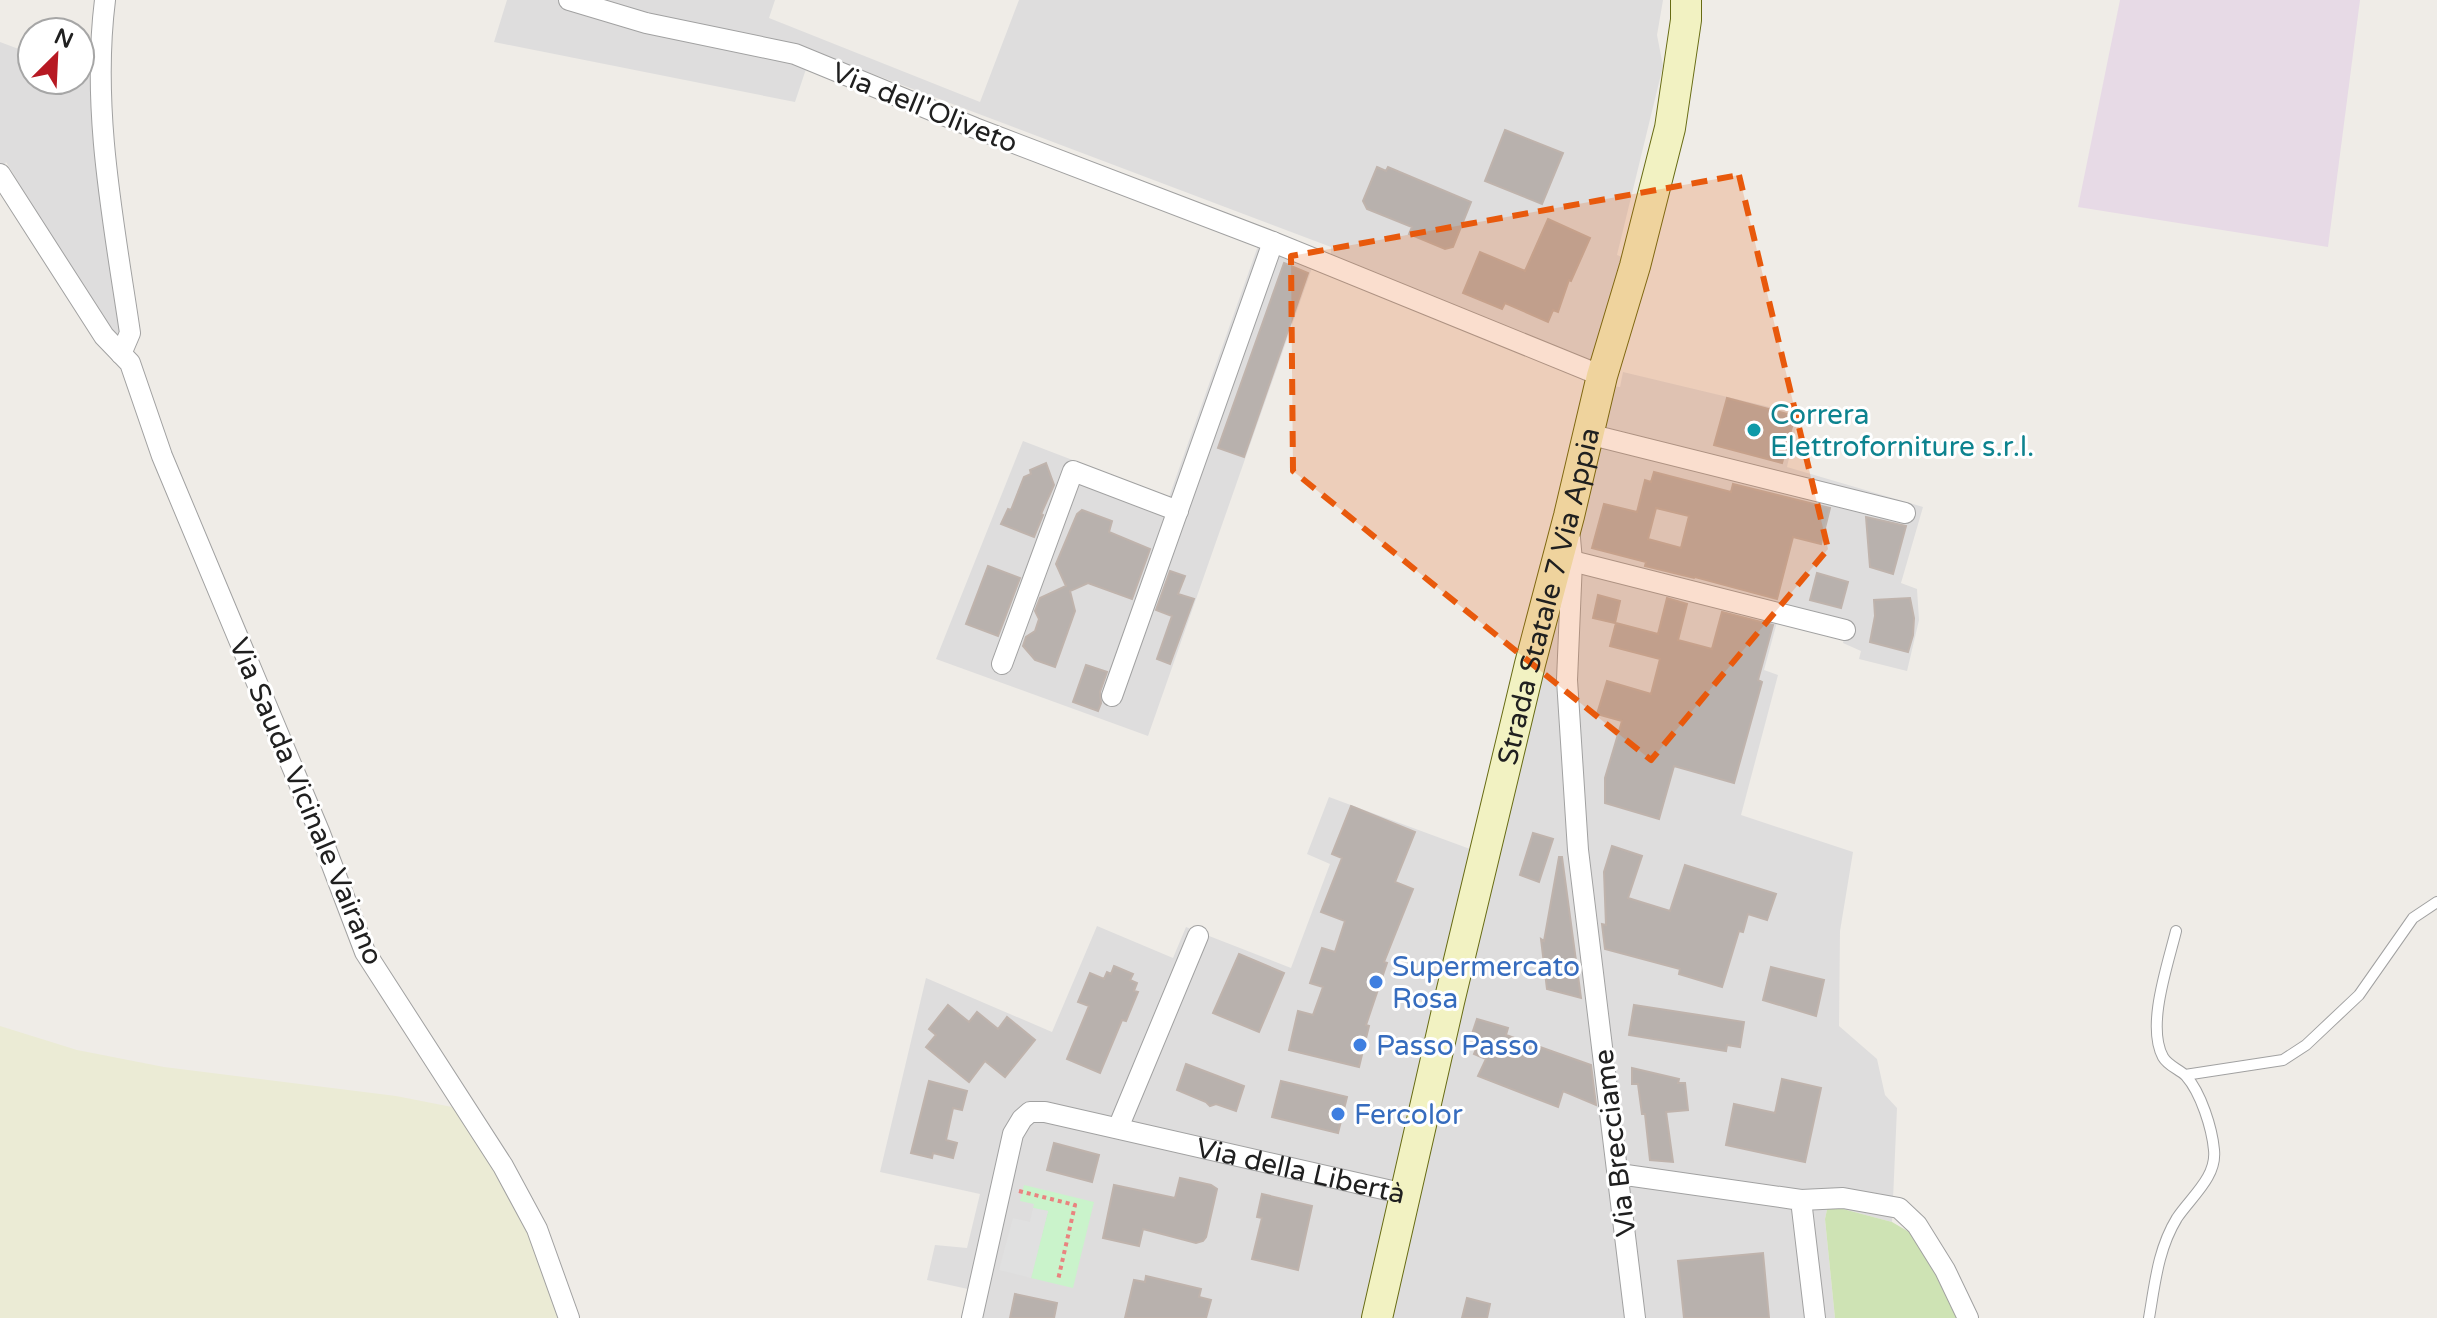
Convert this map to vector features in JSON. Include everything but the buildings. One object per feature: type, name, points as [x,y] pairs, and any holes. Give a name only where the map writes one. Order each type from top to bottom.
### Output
[{"type":"main road","name":"Strada Statale 7 Via Appia","points":[[1405,1194],[1528,673],[1602,376],[1635,266],[1670,128],[1686,20],[1686,0]]},
{"type":"main road","name":"Via della Libertà","points":[[1377,1318],[1405,1194]]},
{"type":"street","points":[[105,0],[99,42],[104,159],[130,333],[121,354]]},
{"type":"street","name":"Via dell'Oliveto","points":[[569,0],[646,23],[795,54],[975,128],[1273,242],[1602,376]]},
{"type":"street","name":"Via Sauda Vicinale Vairano","points":[[0,174],[104,336],[130,363],[162,456],[307,803],[365,952],[503,1166],[537,1229],[569,1318]]},
{"type":"street","points":[[1112,696],[1273,242]]},
{"type":"street","points":[[1588,434],[1905,513]]},
{"type":"street","points":[[1002,664],[1073,471],[1178,511]]},
{"type":"street","name":"Via Brecciame","points":[[1569,516],[1572,561],[1567,680],[1578,850],[1635,1318]]},
{"type":"street","points":[[1572,561],[1845,630]]},
{"type":"street","points":[[1528,673],[1542,665],[1554,663],[1563,670],[1567,680]]},
{"type":"street","points":[[1118,1128],[1198,936]]},
{"type":"street","name":"Via della Libertà","points":[[972,1318],[1013,1134],[1030,1112],[1045,1112],[1405,1194]]},
{"type":"street","points":[[1619,1174],[1801,1200],[1843,1198],[1899,1208],[1917,1225],[1945,1270],[1968,1318]]},
{"type":"street","points":[[1801,1200],[1815,1318]]},
{"type":"lane","points":[[2185,1075],[2283,1060],[2306,1045],[2359,995],[2413,918],[2437,902]]},
{"type":"lane","points":[[2149,1318],[2161,1250],[2176,1220],[2213,1170],[2214,1151],[2201,1099],[2185,1075],[2164,1060],[2158,1046],[2155,1022],[2176,931]]},
{"type":"path","points":[[1001,1186],[1075,1205],[1058,1280]]},
{"type":"highlighted area","points":[[1739,175],[1828,549],[1651,760],[1293,471],[1291,256]]},
{"type":"shaded area","points":[[507,0],[775,0],[769,18],[980,102],[1019,0],[1663,0],[1657,35],[1663,66],[1617,255],[1622,257],[1609,314],[1594,364],[1331,255],[1331,247],[812,51],[795,102],[494,42]]},
{"type":"shaded area","points":[[2120,0],[2360,0],[2328,247],[2078,207]]},
{"type":"shaded area","points":[[0,42],[16,48],[16,96],[95,96],[122,328],[118,337],[105,326],[6,162],[0,176]]},
{"type":"shaded area","points":[[1259,243],[1313,265],[1148,736],[936,659],[1023,441],[1169,497]]},
{"type":"shaded area","points":[[1623,372],[1799,414],[1787,467],[1923,507],[1901,583],[1917,589],[1919,620],[1907,671],[1859,659],[1861,651],[1843,643],[1844,639],[1777,622],[1764,670],[1778,675],[1741,815],[1853,852],[1840,931],[1839,1026],[1877,1059],[1885,1095],[1897,1108],[1892,1222],[1828,1205],[1825,1219],[1835,1318],[971,1318],[977,1291],[927,1280],[935,1245],[967,1248],[980,1194],[880,1172],[926,978],[1052,1032],[1097,926],[1173,958],[1186,927],[1291,968],[1330,864],[1307,854],[1329,797],[1470,849],[1593,383],[1620,387]]},
{"type":"shaded area","points":[[1033,1208],[1048,1211],[1031,1278],[999,1270],[1013,1218],[1030,1222]]},
{"type":"green space","points":[[0,1026],[77,1050],[164,1067],[396,1096],[452,1107],[468,1121],[516,1200],[565,1318],[0,1318]]},
{"type":"green space","points":[[1024,1185],[1094,1202],[1073,1288],[1031,1278],[1048,1211],[1020,1201]]},
{"type":"green space","points":[[1828,1205],[1892,1222],[1921,1239],[1959,1318],[1835,1318],[1825,1219]]},
{"type":"place","name":"Correra Elettroforniture s.r.l.","points":[[1754,430]]},
{"type":"place","name":"Supermercato Rosa","points":[[1376,982]]},
{"type":"place","name":"Passo Passo","points":[[1360,1045]]},
{"type":"place","name":"Fercolor","points":[[1338,1114]]}]
